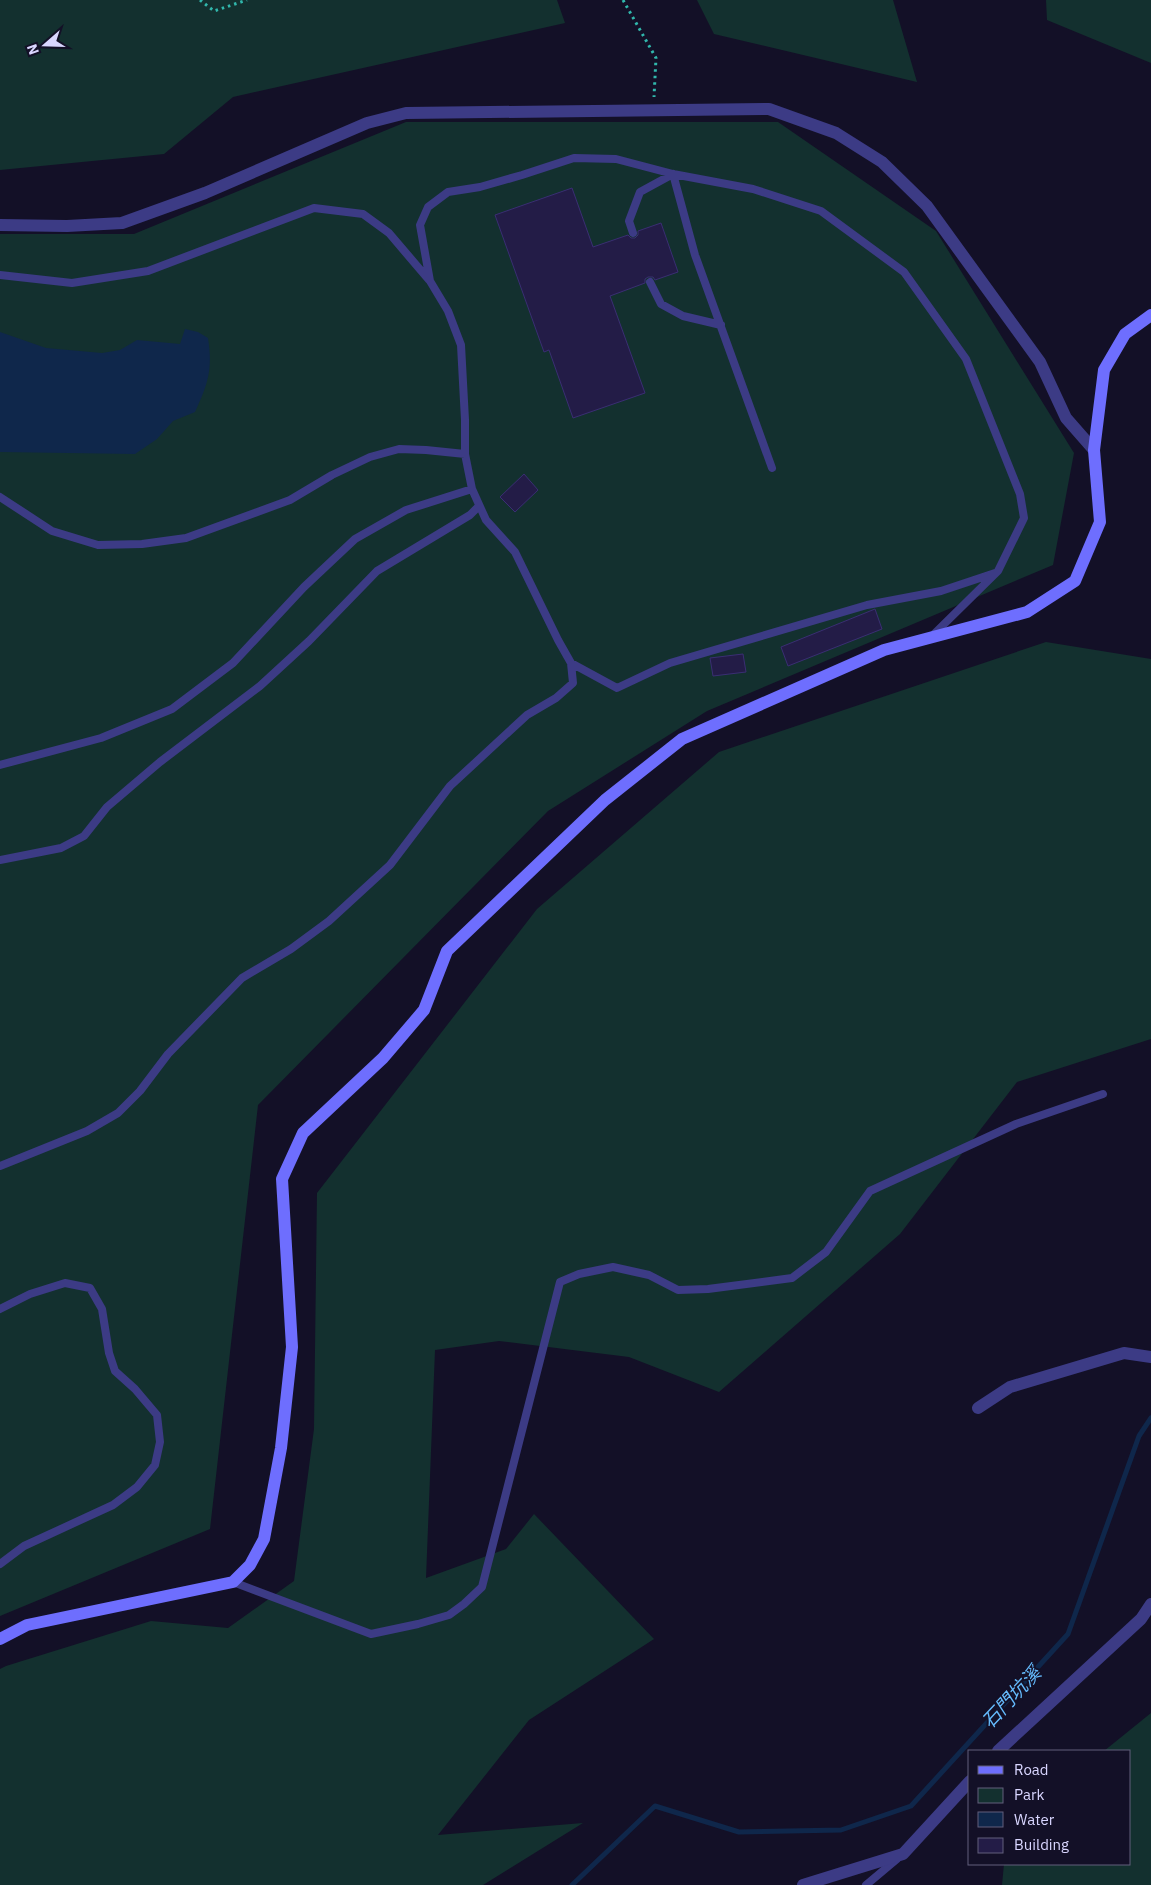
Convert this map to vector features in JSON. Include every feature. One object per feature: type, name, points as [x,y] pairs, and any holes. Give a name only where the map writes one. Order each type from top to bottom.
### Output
[{"type":"street","points":[[0,225],[67,226],[122,223],[205,193],[367,123],[406,113],[769,109],[836,133],[882,162],[927,206],[1040,362],[1066,418],[1094,450]]},
{"type":"street","points":[[0,1639],[27,1625],[233,1582],[250,1564],[264,1539],[281,1448],[292,1347],[282,1179],[303,1133],[383,1058],[424,1010],[447,950],[612,794],[682,739],[884,650],[1027,612],[1075,581],[1100,522],[1094,450],[1104,370],[1126,334],[1151,315]]},
{"type":"street","points":[[978,1408],[1010,1388],[1124,1353],[1151,1358]]},
{"type":"street","points":[[999,1750],[1141,1619],[1151,1604]]},
{"type":"street","points":[[804,1885],[903,1854],[968,1783]]},
{"type":"lane","points":[[430,281],[420,225],[428,206],[448,192],[480,187],[574,158],[616,159],[673,174],[753,189],[821,211],[904,272],[966,359],[1020,494],[1024,518],[998,572],[930,638]]},
{"type":"lane","points":[[633,233],[628,221],[640,192],[673,174]]},
{"type":"lane","points":[[673,174],[695,255],[772,468]]},
{"type":"lane","points":[[0,275],[72,283],[148,271],[314,208],[363,214],[389,233],[430,281],[448,311],[461,345],[465,420],[464,454],[472,489],[486,520],[515,552],[571,663],[573,683],[556,698],[527,715],[450,786],[390,865],[329,921],[292,949],[242,978],[168,1054],[140,1091],[118,1113],[87,1131],[0,1166]]},
{"type":"lane","points":[[650,282],[661,304],[683,316],[721,325]]},
{"type":"lane","points":[[0,497],[52,531],[98,545],[142,544],[186,538],[290,500],[332,475],[370,457],[399,449],[464,454]]},
{"type":"lane","points":[[0,766],[101,738],[172,709],[233,663],[304,587],[356,539],[406,510],[472,489]]},
{"type":"lane","points":[[0,860],[61,848],[84,836],[107,807],[160,762],[260,686],[309,641],[377,571],[470,515],[479,506]]},
{"type":"lane","points":[[571,663],[617,688],[670,663],[868,605],[941,591],[998,572]]},
{"type":"lane","points":[[233,1582],[370,1634],[418,1624],[448,1615],[464,1604],[482,1587],[560,1282],[579,1274],[613,1267],[649,1275],[678,1290],[708,1289],[792,1278],[826,1252],[870,1191],[1016,1124],[1103,1094]]},
{"type":"lane","points":[[0,1309],[30,1294],[65,1283],[90,1288],[102,1309],[109,1353],[115,1371],[135,1389],[158,1415],[160,1442],[155,1465],[137,1487],[113,1505],[24,1546],[0,1564]]},
{"type":"lane","points":[[866,1885],[903,1854]]},
{"type":"path","points":[[200,0],[214,10],[247,0]]},
{"type":"path","points":[[623,0],[656,58],[653,110]]},
{"type":"green space","points":[[0,0],[557,0],[565,23],[233,97],[164,154],[0,170]]},
{"type":"green space","points":[[697,0],[893,0],[917,82],[714,34]]},
{"type":"green space","points":[[1046,0],[1151,0],[1151,63],[1047,20]]},
{"type":"green space","points":[[406,122],[778,122],[936,231],[1074,453],[1053,565],[707,711],[548,811],[258,1105],[210,1529],[0,1616],[0,234],[134,234]]},
{"type":"green space","points":[[1046,642],[1151,659],[1151,1039],[1017,1082],[900,1234],[719,1392],[629,1357],[499,1341],[435,1350],[426,1578],[506,1549],[534,1514],[654,1639],[529,1720],[438,1835],[583,1823],[483,1885],[0,1885],[0,1669],[151,1621],[228,1628],[294,1581],[314,1429],[317,1193],[537,909],[719,752]]},
{"type":"green space","points":[[1151,1713],[1151,1885],[1002,1885],[1004,1865],[1131,1865],[1131,1750],[1105,1750]]},
{"type":"water","points":[[185,329],[198,332],[208,338],[210,368],[203,393],[195,412],[173,421],[157,439],[135,454],[0,452],[0,332],[46,348],[102,353],[120,350],[137,340],[180,344]]},
{"type":"building","points":[[572,188],[593,247],[628,235],[631,238],[635,238],[638,235],[638,231],[661,223],[678,272],[655,280],[653,277],[648,277],[645,279],[645,283],[610,296],[645,393],[573,418],[549,350],[544,352],[495,215]]},
{"type":"building","points":[[524,474],[538,490],[515,512],[500,497]]},
{"type":"building","points":[[875,609],[882,629],[788,666],[781,647]]},
{"type":"building","points":[[743,654],[746,672],[713,676],[710,658]]},
{"type":"waterway","name":"石門坑溪","points":[[572,1885],[655,1806],[739,1832],[841,1830],[911,1806],[1068,1634],[1139,1436],[1151,1418]]}]
